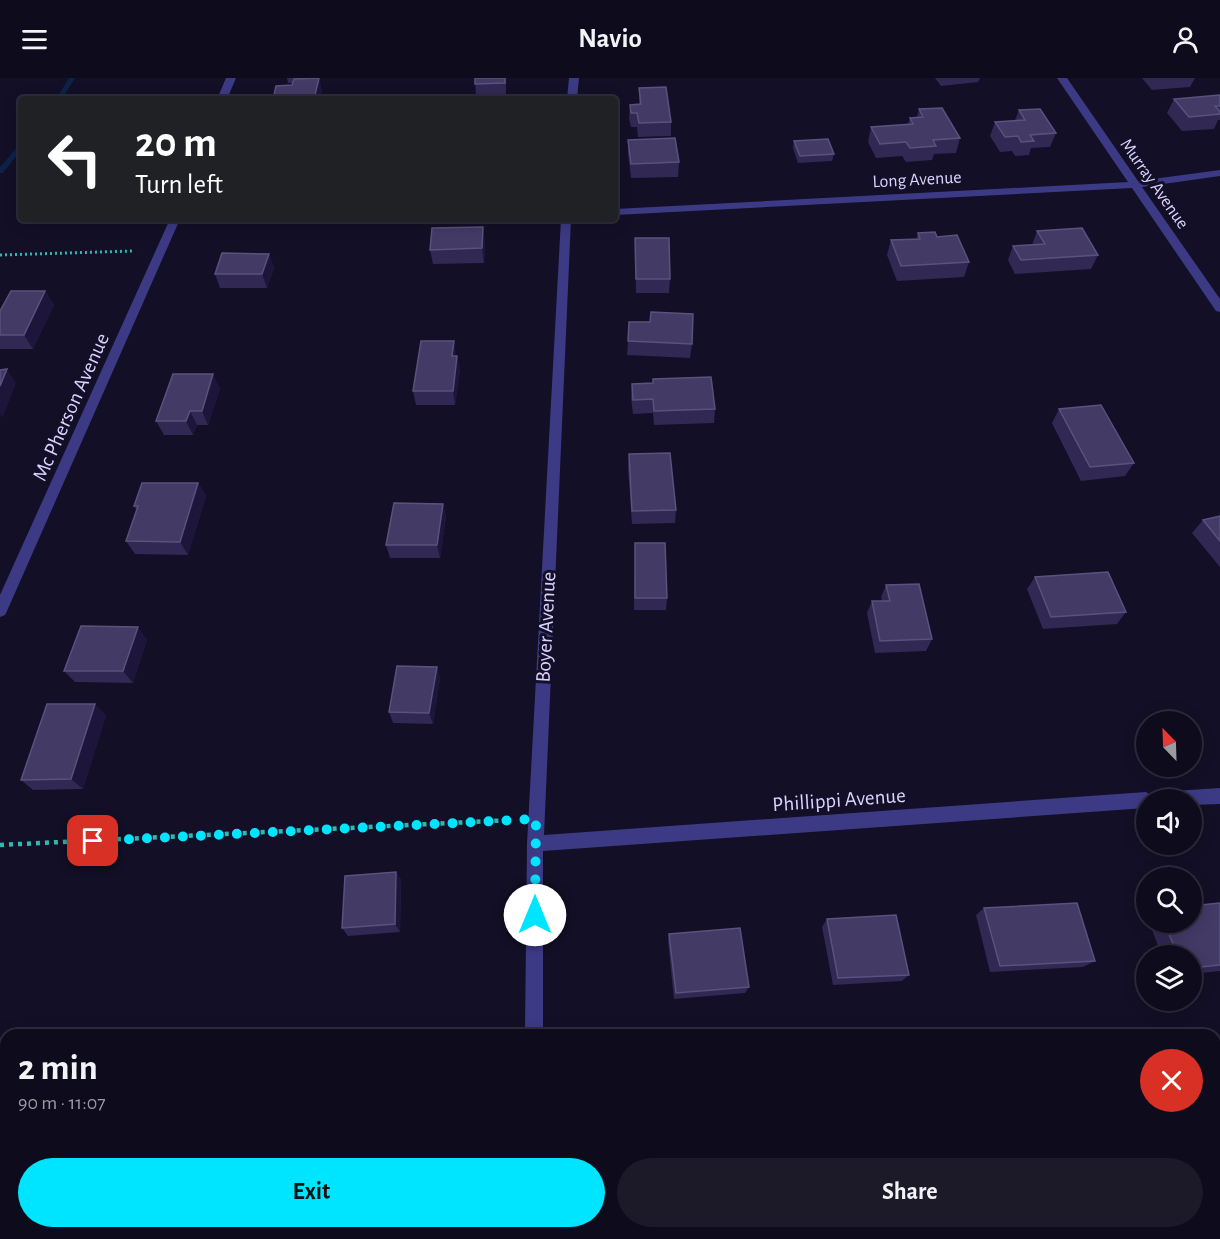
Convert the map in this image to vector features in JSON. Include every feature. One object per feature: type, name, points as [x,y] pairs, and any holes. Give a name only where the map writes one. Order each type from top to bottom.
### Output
[{"type":"street","points":[[223,96],[231,78]]},
{"type":"street","points":[[573,96],[574,78]]},
{"type":"street","name":"Murray Avenue","points":[[1062,78],[1220,308]]},
{"type":"street","name":"Long Avenue","points":[[618,213],[1135,185],[1220,173]]},
{"type":"street","name":"Mc Pherson Avenue","points":[[0,610],[174,222]]},
{"type":"street","name":"Boyer Avenue","points":[[534,1029],[535,844],[566,222]]},
{"type":"street","points":[[1202,797],[1220,796]]},
{"type":"street","name":"Phillippi Avenue","points":[[535,844],[1136,801]]},
{"type":"path","points":[[0,255],[66,251],[162,252]]},
{"type":"path","points":[[0,845],[536,819]]},
{"type":"building","points":[[319,78],[315,96],[274,96],[276,86],[292,85],[294,79]]},
{"type":"building","points":[[475,78],[505,78],[505,83],[475,84]]},
{"type":"building","points":[[666,87],[671,122],[639,123],[637,113],[631,113],[630,105],[641,104],[639,88]]},
{"type":"building","points":[[1220,95],[1220,106],[1215,106],[1220,114],[1189,117],[1174,99]]},
{"type":"building","points":[[942,108],[960,138],[933,140],[936,146],[910,148],[906,142],[880,144],[871,127],[913,124],[910,118],[923,117],[919,109]]},
{"type":"building","points":[[1040,109],[1056,133],[1030,135],[1034,141],[1021,142],[1018,136],[1005,137],[995,122],[1025,120],[1019,110]]},
{"type":"building","points":[[675,138],[679,162],[631,164],[628,140]]},
{"type":"building","points":[[828,139],[834,154],[800,156],[794,141]]},
{"type":"building","points":[[483,227],[482,248],[430,250],[432,228]]},
{"type":"building","points":[[1082,228],[1098,255],[1021,260],[1013,246],[1045,244],[1037,231]]},
{"type":"building","points":[[935,232],[937,237],[957,235],[969,262],[901,266],[891,240],[920,239],[918,233]]},
{"type":"building","points":[[635,238],[669,238],[670,279],[636,279]]},
{"type":"building","points":[[222,253],[269,254],[262,274],[215,274]]},
{"type":"building","points":[[11,291],[45,291],[24,335],[0,335],[0,311]]},
{"type":"building","points":[[651,312],[693,314],[692,344],[628,341],[629,322],[650,322]]},
{"type":"building","points":[[421,341],[454,341],[452,356],[457,356],[453,391],[413,391]]},
{"type":"building","points":[[7,369],[0,386],[0,370]]},
{"type":"building","points":[[173,374],[213,374],[202,411],[190,411],[186,421],[156,421]]},
{"type":"building","points":[[711,377],[715,409],[654,411],[653,399],[633,400],[632,384],[653,383],[653,379]]},
{"type":"building","points":[[1101,405],[1134,463],[1090,467],[1059,409]]},
{"type":"building","points":[[670,453],[676,510],[632,511],[629,454]]},
{"type":"building","points":[[142,483],[198,483],[180,542],[126,541],[138,506],[134,506]]},
{"type":"building","points":[[394,503],[443,504],[437,545],[386,545]]},
{"type":"building","points":[[1220,516],[1220,541],[1203,520]]},
{"type":"building","points":[[635,543],[665,543],[667,598],[635,598]]},
{"type":"building","points":[[1108,572],[1126,612],[1051,617],[1035,577]]},
{"type":"building","points":[[919,584],[932,639],[880,641],[872,601],[890,601],[886,585]]},
{"type":"building","points":[[81,626],[138,627],[123,671],[64,671]]},
{"type":"building","points":[[397,666],[437,667],[429,713],[389,712]]},
{"type":"building","points":[[47,704],[95,704],[71,779],[21,780]]},
{"type":"building","points":[[396,872],[395,924],[342,928],[345,876]]},
{"type":"building","points":[[1077,903],[1095,961],[1000,966],[984,908]]},
{"type":"building","points":[[1220,903],[1220,965],[1202,967],[1202,945],[1173,945],[1169,933],[1202,933],[1202,905]]},
{"type":"building","points":[[896,915],[909,975],[838,978],[827,919]]},
{"type":"building","points":[[740,928],[749,987],[676,993],[669,934]]},
{"type":"waterway","points":[[61,96],[72,78]]},
{"type":"waterway","points":[[0,171],[18,150]]},
{"type":"route","points":[[93,841],[536,819],[535,915]]}]
